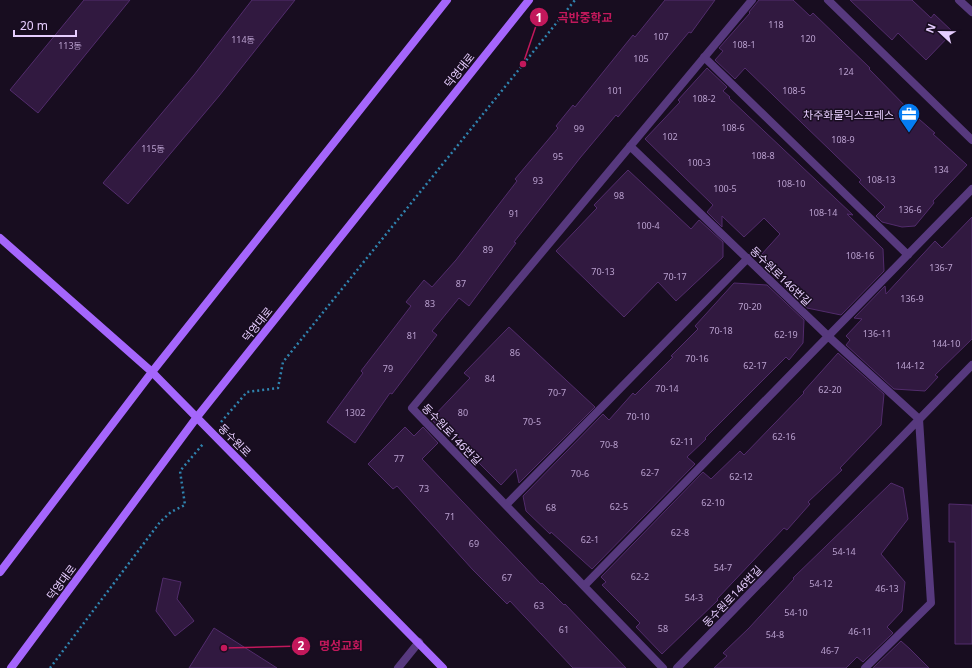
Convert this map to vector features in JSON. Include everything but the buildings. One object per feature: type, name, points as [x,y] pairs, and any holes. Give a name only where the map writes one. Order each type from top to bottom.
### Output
[{"type":"main road","points":[[0,572],[152,372],[447,0]]},
{"type":"main road","name":"덕영대로","points":[[11,668],[197,417],[529,0]]},
{"type":"main road","name":"동수원로","points":[[0,238],[152,372],[443,668]]},
{"type":"street","name":"동수원로146번길","points":[[663,668],[412,408],[752,0]]},
{"type":"street","points":[[828,0],[972,140]]},
{"type":"street","points":[[959,0],[972,12]]},
{"type":"street","points":[[704,57],[908,255]]},
{"type":"street","name":"동수원로146번길","points":[[630,146],[829,337],[919,420]]},
{"type":"street","points":[[584,586],[972,189]]},
{"type":"street","points":[[506,505],[748,258]]},
{"type":"street","name":"동수원로146번길","points":[[677,668],[972,365]]},
{"type":"street","points":[[865,668],[931,603],[919,420]]},
{"type":"street","points":[[398,668],[419,642]]},
{"type":"path","points":[[247,392],[278,388],[283,362],[575,0]]},
{"type":"path","points":[[50,668],[160,522],[171,512],[185,505],[180,471]]},
{"type":"place","name":"곡반중학교","points":[[523,64]]},
{"type":"place","name":"차주화물익스프레스","points":[[909,134]]},
{"type":"place","name":"명성교회","points":[[224,648]]}]
